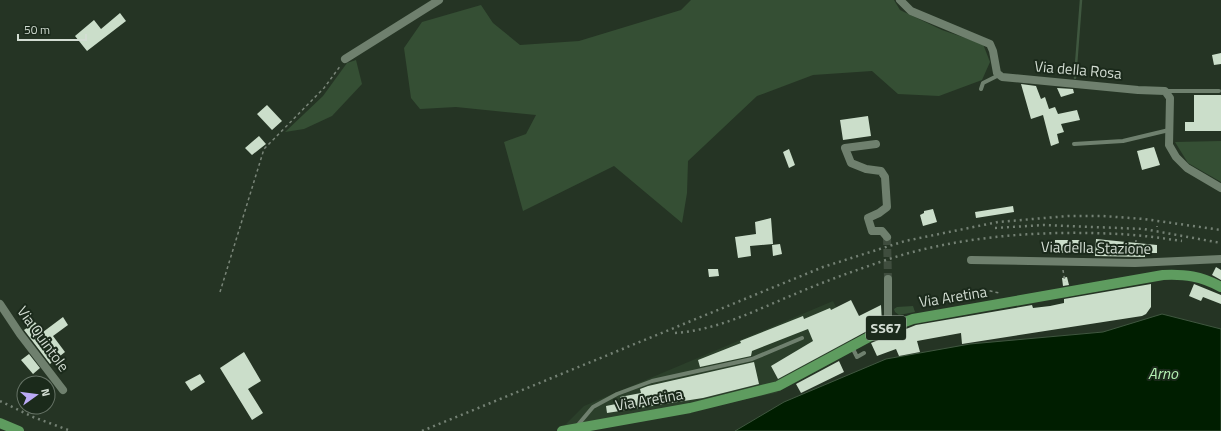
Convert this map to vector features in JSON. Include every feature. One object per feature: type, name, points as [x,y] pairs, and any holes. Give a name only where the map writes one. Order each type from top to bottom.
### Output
[{"type":"main road","name":"Via Aretina","points":[[562,431],[690,408],[786,385],[888,327],[913,319],[1162,275],[1192,275],[1206,279],[1221,287]]},
{"type":"main road","points":[[0,423],[19,431]]},
{"type":"street","points":[[345,59],[439,0]]},
{"type":"street","points":[[900,0],[911,11],[990,44],[993,51],[997,74],[999,75]]},
{"type":"street","name":"Via della Rosa","points":[[999,75],[1002,77],[1138,90],[1165,91]]},
{"type":"street","points":[[1165,91],[1170,98],[1169,145],[1176,157],[1187,168],[1221,188]]},
{"type":"street","points":[[876,144],[845,148],[851,163],[866,169],[881,171],[885,177],[887,207],[868,218],[872,231],[882,231],[887,237]]},
{"type":"street","name":"Via della Stazione","points":[[971,260],[1135,263],[1221,259]]},
{"type":"street","points":[[888,279],[888,327]]},
{"type":"street","name":"Via Quintole","points":[[0,304],[20,334],[63,390]]},
{"type":"lane","points":[[981,89],[983,83],[999,75]]},
{"type":"lane","points":[[1165,91],[1219,91]]},
{"type":"lane","points":[[1074,144],[1123,141],[1169,130]]},
{"type":"lane","points":[[574,429],[593,407],[617,394],[652,381],[752,359],[802,338]]},
{"type":"lane","points":[[851,347],[857,357],[864,353]]},
{"type":"path","points":[[220,292],[264,149],[324,88],[345,59]]},
{"type":"path","points":[[1135,263],[1136,240]]},
{"type":"path","points":[[1063,273],[1065,282]]},
{"type":"path","points":[[982,296],[980,293],[972,293],[986,290],[999,293]]},
{"type":"shaded area","points":[[691,0],[894,0],[900,10],[942,30],[983,44],[990,62],[982,80],[939,96],[898,94],[872,71],[813,75],[757,96],[688,161],[687,193],[682,223],[614,166],[523,211],[504,142],[526,134],[536,115],[456,107],[420,109],[411,98],[404,48],[422,22],[481,5],[493,23],[520,45],[579,41],[681,10]]},
{"type":"shaded area","points":[[356,60],[362,84],[332,116],[304,129],[285,132],[323,96],[347,63]]},
{"type":"shaded area","points":[[1221,141],[1221,182],[1188,163],[1175,142]]},
{"type":"shaded area","points":[[833,301],[857,349],[776,393],[588,431],[559,431],[584,406]]},
{"type":"shaded area","points":[[913,306],[915,312],[899,315],[894,309],[897,307]]},
{"type":"water","name":"Arno","points":[[1162,314],[1221,329],[1221,431],[735,431],[784,402],[886,359],[970,344],[1103,332]]},
{"type":"building","points":[[120,13],[126,21],[87,51],[75,36],[94,20],[101,29]]},
{"type":"building","points":[[1221,53],[1221,64],[1214,65],[1212,55]]},
{"type":"building","points":[[1021,84],[1036,86],[1041,99],[1045,97],[1049,109],[1055,107],[1058,114],[1077,110],[1080,120],[1061,124],[1064,132],[1057,134],[1059,143],[1051,146],[1043,115],[1031,119]]},
{"type":"building","points":[[1057,88],[1073,89],[1074,93],[1061,97]]},
{"type":"building","points":[[1194,95],[1221,95],[1221,131],[1185,131],[1185,122],[1194,122]]},
{"type":"building","points":[[267,105],[282,121],[272,130],[257,114]]},
{"type":"building","points":[[868,116],[871,136],[843,140],[840,120]]},
{"type":"building","points":[[259,136],[266,144],[252,155],[245,148]]},
{"type":"building","points":[[1154,147],[1160,165],[1142,170],[1137,151]]},
{"type":"building","points":[[789,149],[795,165],[789,168],[783,152]]},
{"type":"building","points":[[1013,206],[1014,212],[976,218],[975,212]]},
{"type":"building","points":[[933,209],[937,222],[923,226],[920,215],[924,213],[924,211]]},
{"type":"building","points":[[771,218],[773,244],[750,246],[751,256],[738,258],[735,237],[756,234],[755,222]]},
{"type":"building","points":[[1096,239],[1157,245],[1157,253],[1145,253],[1145,257],[1095,256]]},
{"type":"building","points":[[1055,240],[1081,240],[1080,252],[1055,253]]},
{"type":"building","points":[[780,244],[782,254],[773,256],[772,245]]},
{"type":"building","points":[[1216,267],[1221,270],[1221,280],[1212,275]]},
{"type":"building","points":[[708,269],[718,269],[719,276],[709,277]]},
{"type":"building","points":[[1067,277],[1069,285],[1063,286],[1062,278]]},
{"type":"building","points":[[1151,284],[1151,307],[1146,314],[1142,316],[962,344],[961,333],[917,341],[920,352],[899,356],[896,349],[877,356],[871,343],[916,325],[1032,305],[1033,308],[1050,306],[1064,303],[1064,299]]},
{"type":"building","points":[[1194,284],[1221,295],[1221,304],[1203,297],[1201,301],[1189,296]]},
{"type":"building","points":[[851,300],[859,316],[881,305],[882,323],[778,379],[771,366],[813,341],[808,329],[752,351],[751,356],[700,367],[698,360],[741,343],[740,341],[803,316],[804,319],[830,308],[831,310]]},
{"type":"building","points":[[63,317],[68,325],[53,336],[65,352],[50,364],[24,330],[35,322],[43,332]]},
{"type":"building","points":[[244,352],[261,381],[248,389],[263,413],[252,420],[220,368]]},
{"type":"building","points":[[29,354],[40,368],[33,374],[21,360]]},
{"type":"building","points":[[839,361],[844,372],[801,393],[796,384]]},
{"type":"building","points":[[754,362],[759,384],[703,398],[607,413],[606,406],[621,403],[620,397],[641,393],[640,389],[648,386]]},
{"type":"building","points":[[200,374],[205,382],[191,391],[185,382]]},
{"type":"waterway","points":[[1075,78],[1081,0]]},
{"type":"tunnel","points":[[887,237],[888,279]]},
{"type":"railway","points":[[422,431],[823,267],[905,241],[998,222],[1068,216],[1103,216],[1144,219],[1221,230]]},
{"type":"railway","points":[[995,228],[1043,225],[1144,229],[1221,243]]},
{"type":"railway","points":[[675,333],[722,324],[827,281],[880,262],[938,246],[998,237],[1058,233],[1135,235],[1182,241]]},
{"type":"railway","points":[[0,401],[33,417],[71,431]]}]
